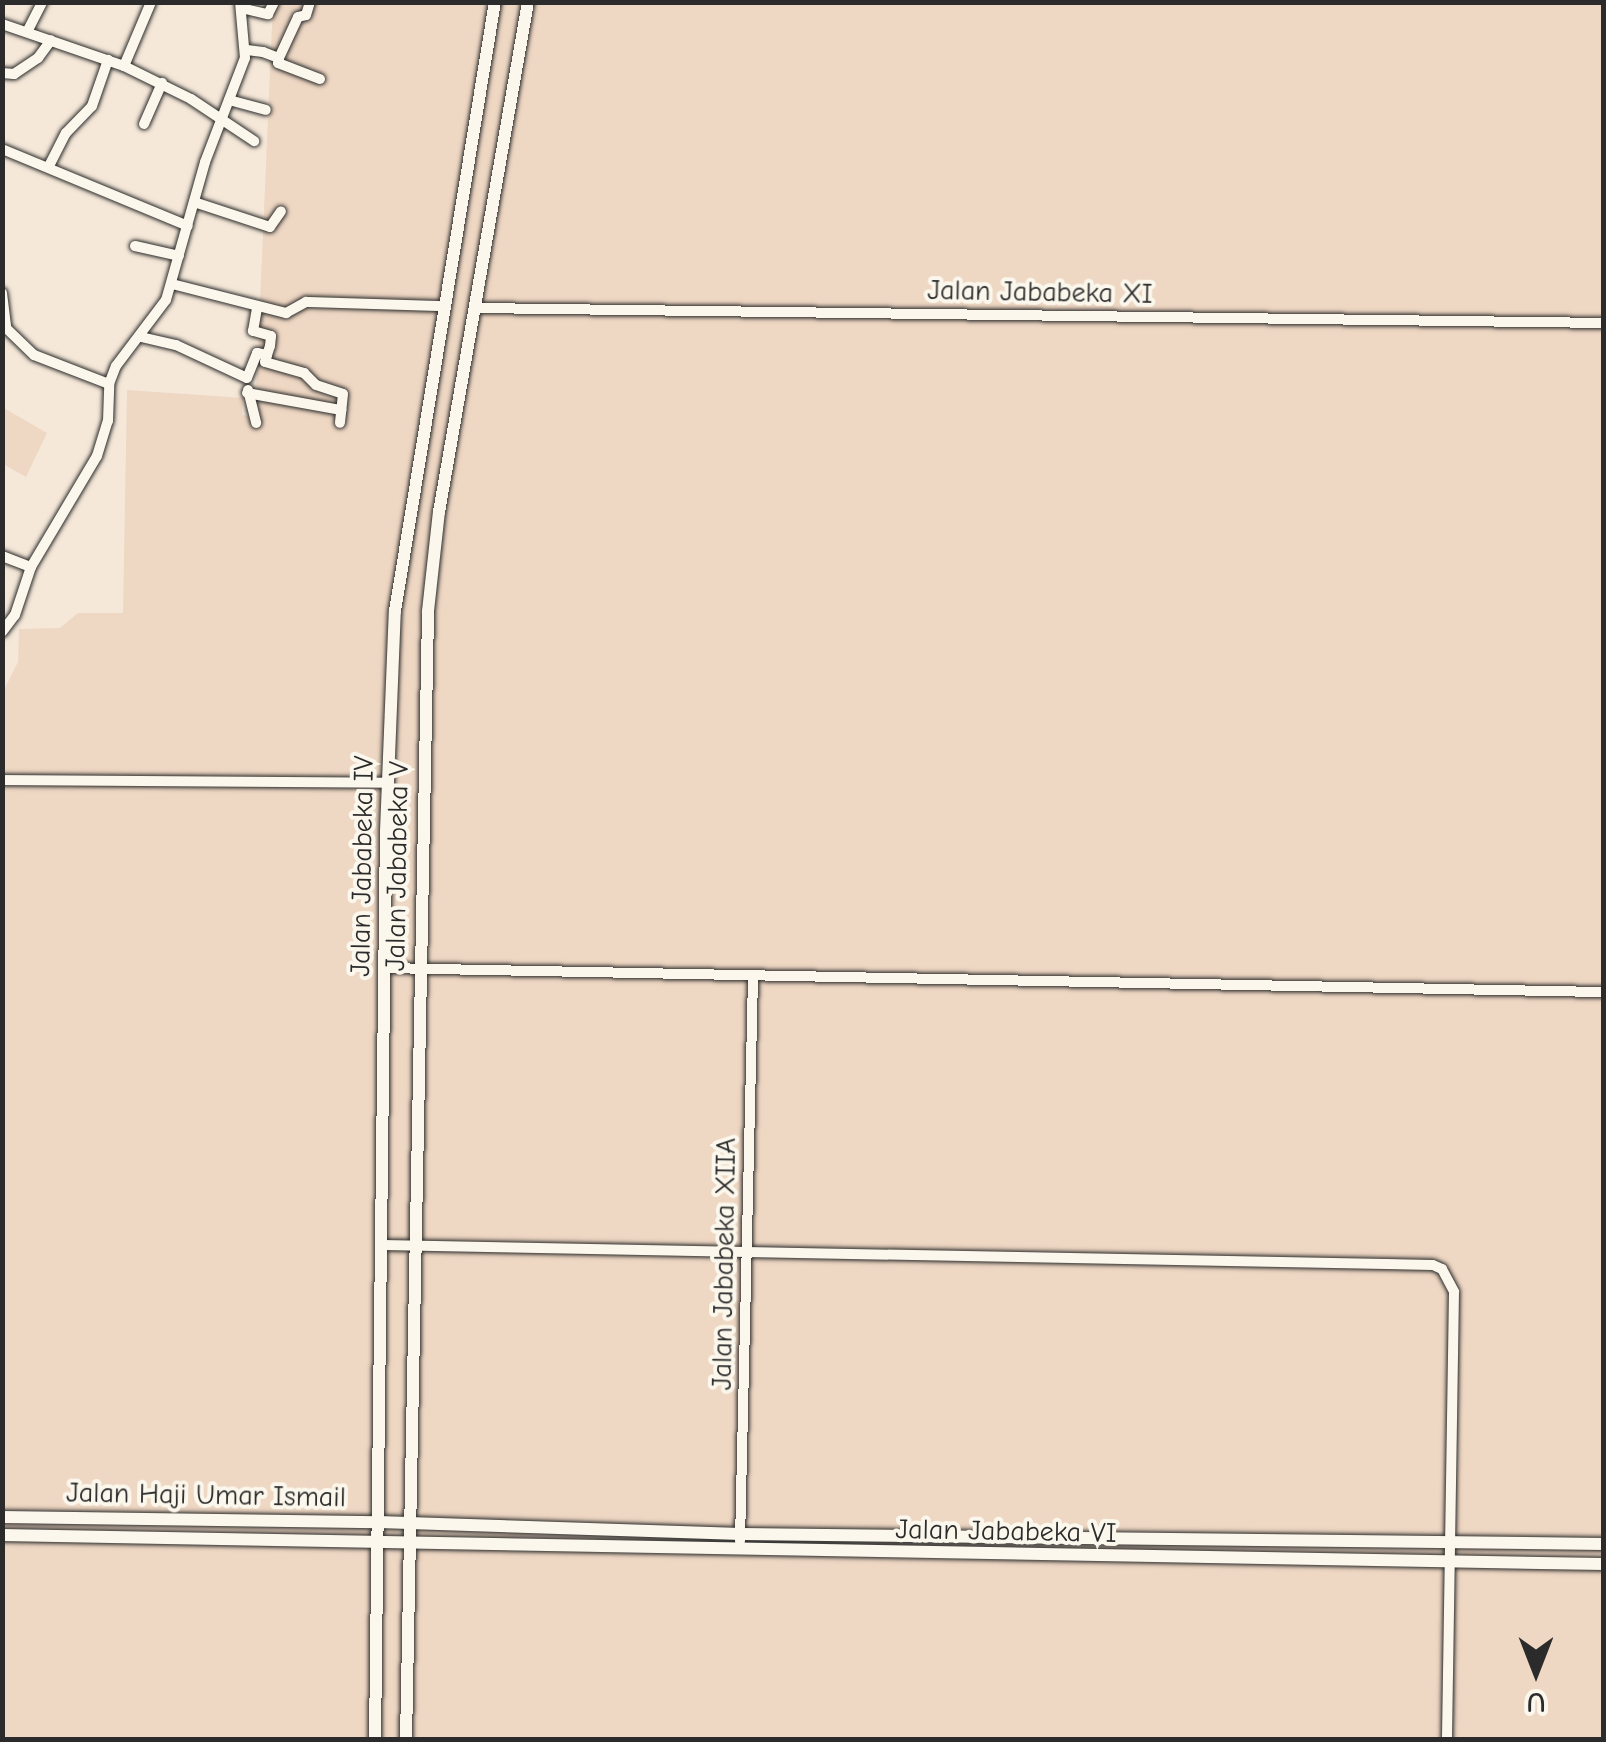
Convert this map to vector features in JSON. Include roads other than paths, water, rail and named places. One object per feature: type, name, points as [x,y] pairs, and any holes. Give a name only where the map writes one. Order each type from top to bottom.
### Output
[{"type":"street","points":[[27,32],[42,2]]},
{"type":"street","points":[[124,66],[151,2]]},
{"type":"street","points":[[2,632],[16,615],[30,567],[97,456],[110,414],[109,384],[119,360],[159,315],[172,284],[194,202],[247,50],[241,5],[268,14],[274,2]]},
{"type":"street","points":[[310,2],[306,14],[298,17],[278,63],[320,78]]},
{"type":"street","name":"Jalan Jababeka IV","points":[[375,1740],[384,968],[398,578],[495,2]]},
{"type":"street","name":"Jalan Jababeka V","points":[[406,1740],[428,611],[439,512],[528,2]]},
{"type":"street","points":[[2,24],[124,66],[162,84],[254,141]]},
{"type":"street","points":[[2,74],[14,74],[38,58],[51,40]]},
{"type":"street","points":[[247,50],[279,58]]},
{"type":"street","points":[[49,166],[66,132],[92,106],[108,60]]},
{"type":"street","points":[[144,124],[162,84]]},
{"type":"street","points":[[229,100],[266,110]]},
{"type":"street","points":[[2,149],[188,226]]},
{"type":"street","points":[[194,202],[270,226],[281,211]]},
{"type":"street","points":[[135,246],[179,256]]},
{"type":"street","points":[[172,284],[288,313],[306,302],[442,306]]},
{"type":"street","points":[[2,293],[6,328],[34,355],[109,384]]},
{"type":"street","points":[[256,308],[253,331],[272,338],[265,362],[304,373],[316,385],[342,393],[340,423]]},
{"type":"street","name":"Jalan Jababeka XI","points":[[476,308],[1604,324]]},
{"type":"street","points":[[140,337],[176,344],[248,377]]},
{"type":"street","points":[[256,423],[248,377],[256,353],[266,355]]},
{"type":"street","points":[[248,393],[341,410]]},
{"type":"street","points":[[2,556],[30,567]]},
{"type":"street","points":[[2,780],[388,783]]},
{"type":"street","points":[[384,968],[421,972],[1604,992]]},
{"type":"street","name":"Jalan Jababeka XIIA","points":[[740,1552],[753,977]]},
{"type":"street","points":[[383,1245],[1432,1265],[1448,1274],[1454,1292],[1447,1740]]},
{"type":"street","name":"Jalan Haji Umar Ismail","points":[[2,1518],[409,1524]]},
{"type":"street","name":"Jalan Jababeka VI","points":[[409,1524],[740,1534],[1604,1544]]},
{"type":"street","name":"Jalan Haji Umar Ismail","points":[[2,1536],[408,1542]]},
{"type":"street","name":"Jalan Jababeka VI","points":[[408,1542],[740,1552],[1604,1564]]}]
